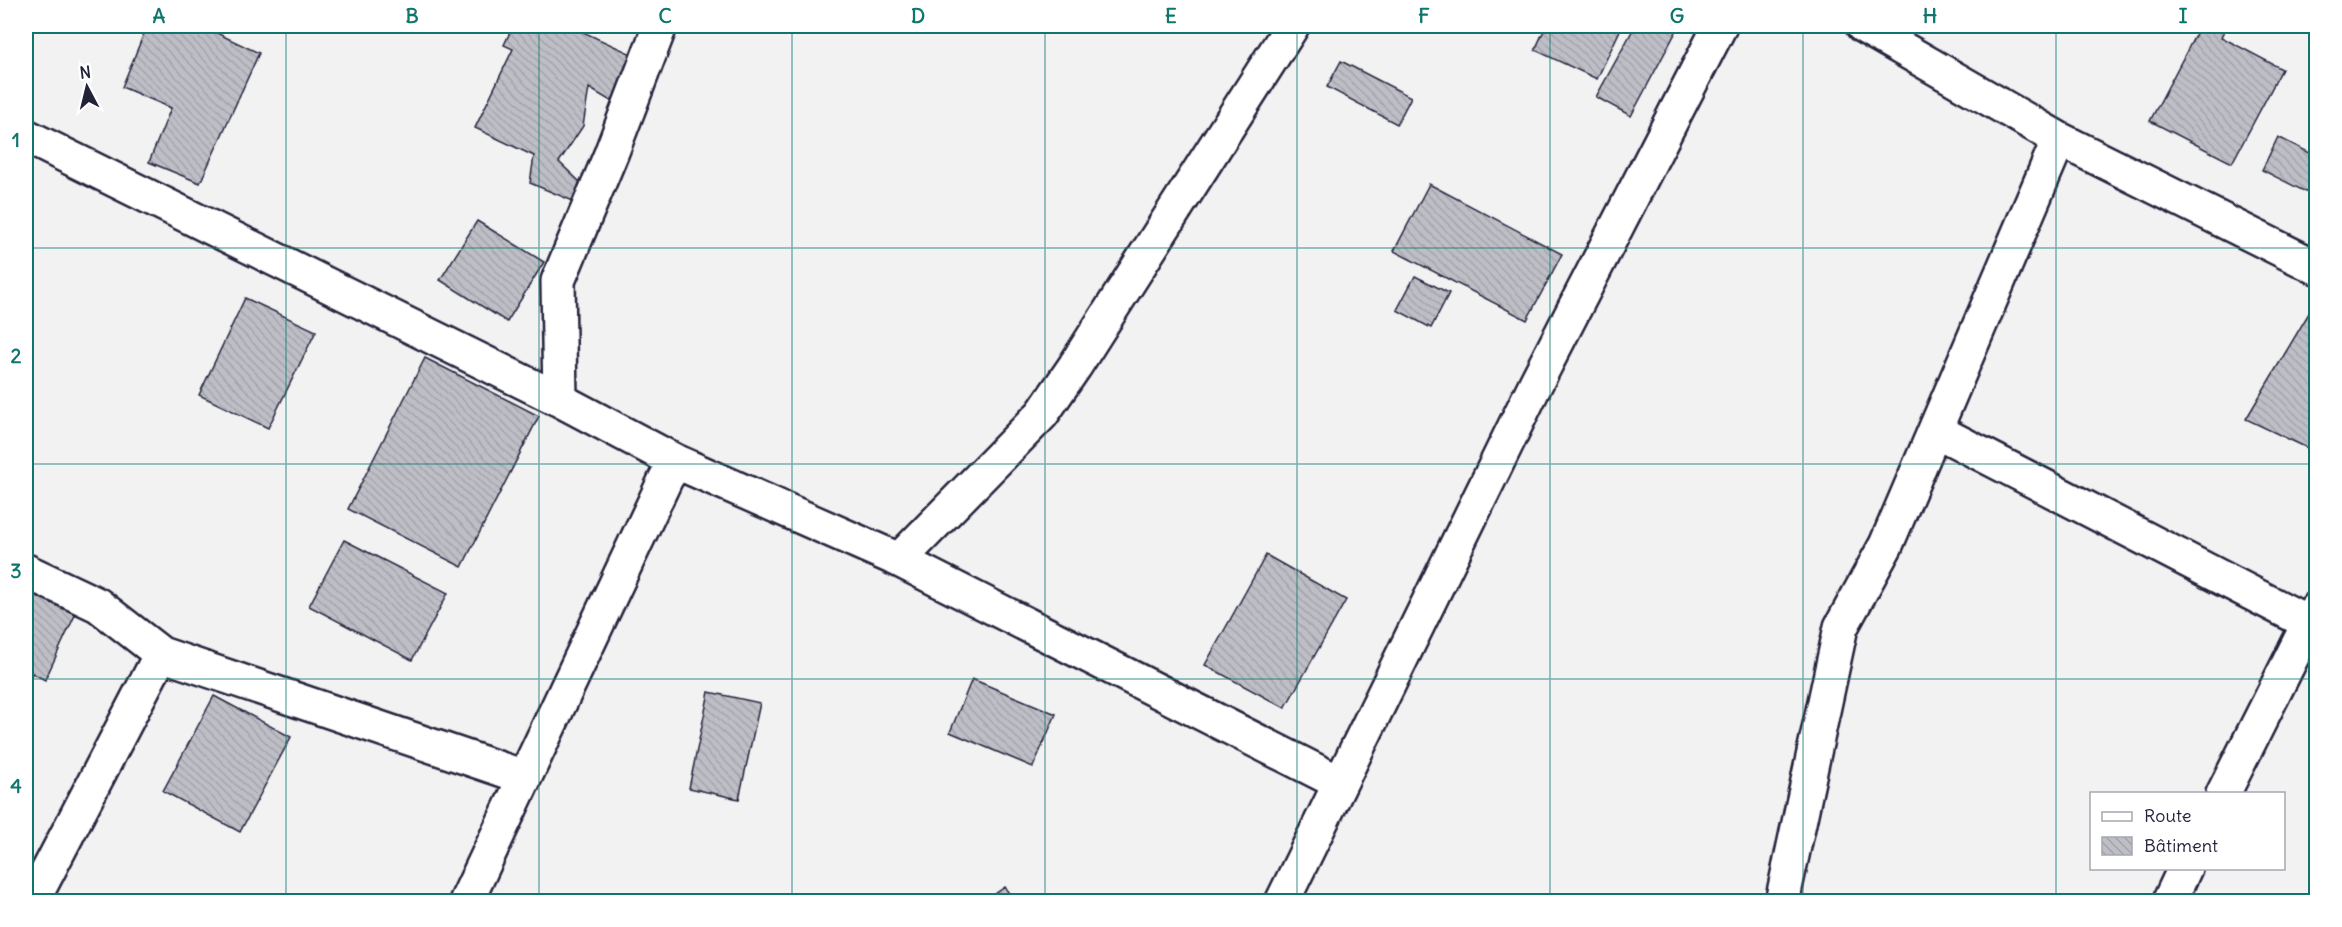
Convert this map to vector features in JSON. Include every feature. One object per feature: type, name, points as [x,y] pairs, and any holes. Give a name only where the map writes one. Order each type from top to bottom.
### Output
[{"type":"street","points":[[899,560],[1042,414],[1292,26]]},
{"type":"street","points":[[1282,902],[1536,383],[1720,26]]},
{"type":"street","points":[[1863,26],[2059,139],[2316,267]]},
{"type":"street","points":[[560,400],[558,280],[611,154],[653,28]]},
{"type":"street","points":[[26,136],[560,400],[676,462],[899,560],[1340,783]]},
{"type":"street","points":[[1782,902],[1841,627],[1886,545],[2059,139]]},
{"type":"street","points":[[1935,430],[2313,616],[2224,792]]},
{"type":"street","points":[[466,902],[666,478],[676,462]]},
{"type":"street","points":[[26,571],[98,604],[161,654],[524,777]]},
{"type":"street","points":[[32,902],[161,654]]},
{"type":"street","points":[[2169,902],[2184,870]]},
{"type":"building","points":[[147,26],[202,26],[259,53],[200,183],[149,162],[171,108],[122,87]]},
{"type":"building","points":[[513,26],[570,26],[636,56],[614,103],[589,88],[583,126],[559,162],[580,182],[573,201],[530,183],[534,156],[475,128],[513,49],[504,45]]},
{"type":"building","points":[[1546,26],[1622,26],[1597,79],[1535,50]]},
{"type":"building","points":[[1635,26],[1679,26],[1631,116],[1596,97]]},
{"type":"building","points":[[2200,26],[2226,27],[2221,37],[2282,69],[2232,163],[2150,121]]},
{"type":"building","points":[[1341,61],[1411,97],[1397,124],[1327,87]]},
{"type":"building","points":[[2278,137],[2316,156],[2316,197],[2262,170]]},
{"type":"building","points":[[1429,184],[1562,254],[1527,320],[1394,251]]},
{"type":"building","points":[[477,221],[544,262],[507,322],[440,280]]},
{"type":"building","points":[[1415,276],[1449,293],[1431,328],[1397,310]]},
{"type":"building","points":[[245,298],[316,331],[268,428],[199,395]]},
{"type":"building","points":[[2309,313],[2316,317],[2316,452],[2246,419]]},
{"type":"building","points":[[425,358],[539,416],[462,567],[348,509]]},
{"type":"building","points":[[344,540],[448,593],[412,660],[309,606]]},
{"type":"building","points":[[1266,555],[1346,600],[1285,708],[1205,665]]},
{"type":"building","points":[[32,580],[81,602],[45,680],[32,673],[26,688],[26,593]]},
{"type":"building","points":[[972,679],[1056,714],[1033,767],[950,732]]},
{"type":"building","points":[[709,692],[760,703],[739,799],[689,788]]},
{"type":"building","points":[[214,696],[291,737],[240,832],[163,791]]},
{"type":"building","points":[[1005,887],[1014,902],[983,902]]}]
